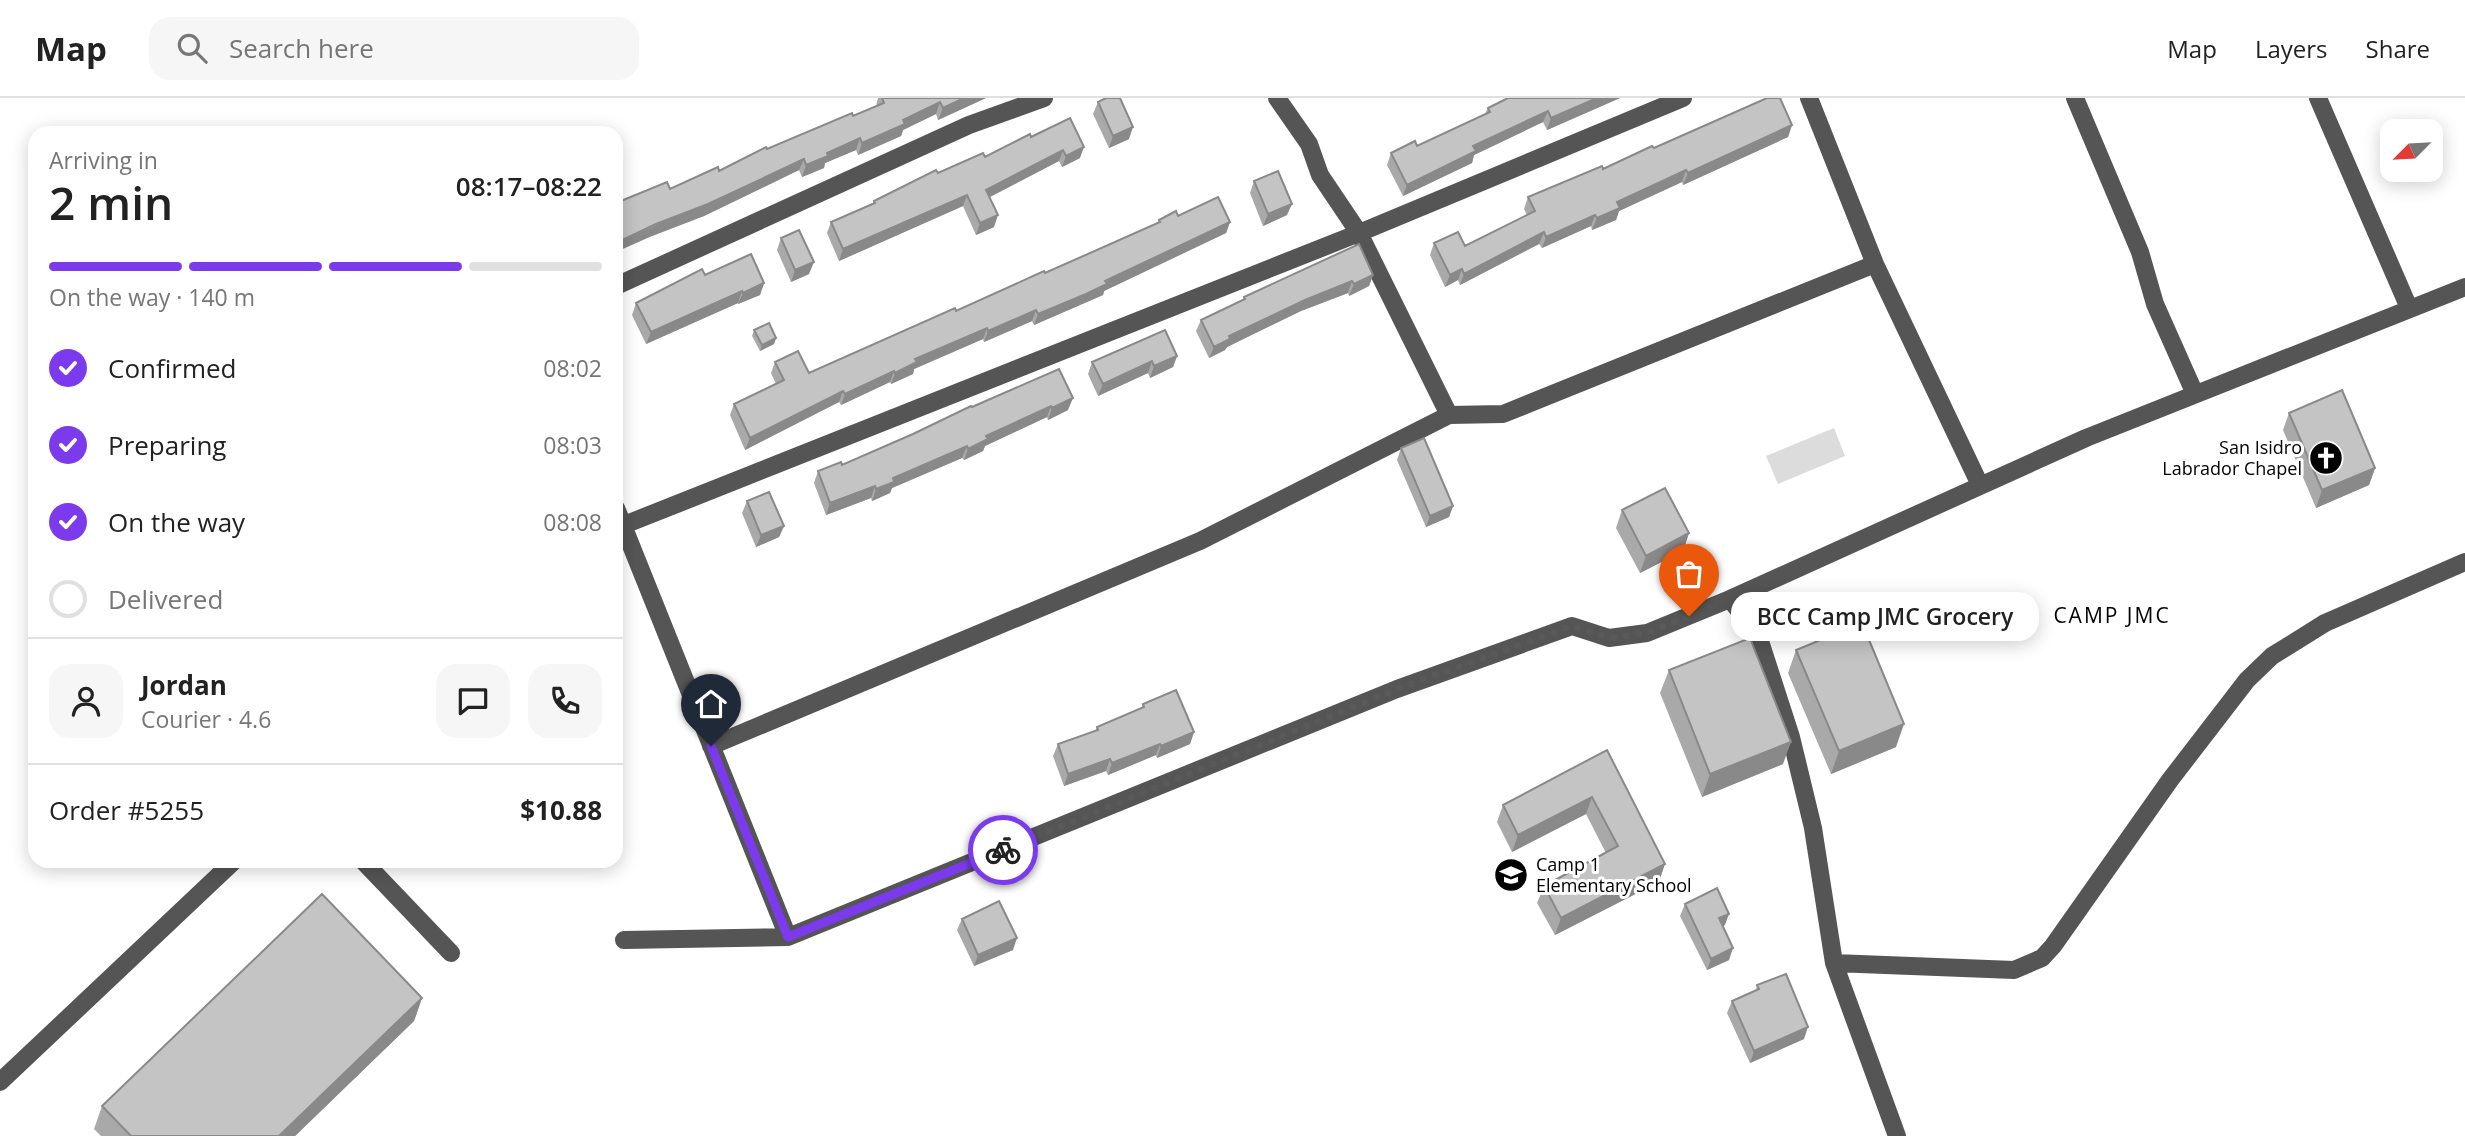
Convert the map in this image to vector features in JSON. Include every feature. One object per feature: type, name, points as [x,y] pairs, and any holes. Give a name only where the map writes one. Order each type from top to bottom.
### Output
[{"type":"street","points":[[623,283],[969,125],[1044,98]]},
{"type":"street","points":[[1278,98],[1308,144],[1321,175],[1359,233],[1449,415]]},
{"type":"street","points":[[788,937],[624,525],[1359,233],[1683,98]]},
{"type":"street","points":[[1809,98],[1875,264],[1980,485]]},
{"type":"street","points":[[2075,98],[2140,252],[2155,304],[2195,394]]},
{"type":"street","points":[[2319,98],[2409,308]]},
{"type":"street","points":[[711,746],[1200,541],[1449,415],[1503,414],[1875,264]]},
{"type":"street","points":[[624,940],[788,937],[1422,680],[1572,626],[1609,638],[1647,633],[1730,599],[2086,438],[2465,287]]},
{"type":"street","points":[[1834,963],[2014,970],[2042,958],[2170,780],[2247,680],[2272,656],[2325,623],[2465,562]]},
{"type":"street","points":[[1730,599],[1758,635],[1791,737],[1813,828],[1834,963],[1897,1136]]},
{"type":"street","points":[[0,1082],[227,868]]},
{"type":"street","points":[[370,868],[451,953]]},
{"type":"shaded area","points":[[1834,428],[1845,456],[1778,484],[1766,456]]},
{"type":"building","points":[[882,98],[964,98],[943,108],[940,102],[903,120],[905,124],[862,143],[860,138],[806,165],[804,159],[623,240],[623,200],[667,182],[670,189],[718,167],[719,171],[766,147],[767,149],[852,113],[853,116],[884,103]]},
{"type":"building","points":[[1106,98],[1120,98],[1133,127],[1113,136],[1098,102]]},
{"type":"building","points":[[1508,98],[1597,98],[1551,118],[1548,111],[1473,146],[1476,151],[1407,185],[1391,153],[1415,141],[1417,146],[1490,112],[1488,108]]},
{"type":"building","points":[[1767,98],[1780,98],[1792,125],[1617,202],[1620,208],[1597,218],[1595,215],[1546,237],[1544,232],[1464,274],[1462,269],[1450,275],[1434,243],[1458,232],[1465,246],[1535,211],[1528,197],[1602,166],[1603,169],[1652,146],[1654,148]]},
{"type":"building","points":[[1070,118],[1084,147],[1066,156],[1063,150],[986,190],[998,215],[980,223],[967,195],[843,249],[831,222],[875,203],[874,201],[936,170],[938,173],[983,153],[985,157],[1030,134],[1031,137]]},
{"type":"building","points":[[1278,171],[1292,204],[1268,214],[1254,181]]},
{"type":"building","points":[[1218,197],[1230,222],[1105,281],[1107,284],[1086,294],[1038,314],[1036,310],[988,331],[987,328],[915,359],[917,362],[895,373],[894,371],[845,394],[843,391],[750,438],[734,404],[784,380],[775,362],[798,351],[809,373],[955,308],[956,311],[1044,271],[1045,273],[1160,222],[1159,220],[1176,211],[1178,216]]},
{"type":"building","points":[[799,230],[814,262],[795,270],[781,238]]},
{"type":"building","points":[[1359,244],[1373,275],[1305,300],[1229,336],[1230,339],[1214,347],[1201,320]]},
{"type":"building","points":[[751,254],[764,283],[651,332],[636,303],[702,269],[705,275]]},
{"type":"building","points":[[769,323],[776,338],[762,345],[754,330]]},
{"type":"building","points":[[1165,330],[1177,356],[1154,366],[1152,361],[1103,384],[1092,362]]},
{"type":"building","points":[[1059,369],[1073,398],[986,436],[988,439],[968,449],[967,446],[893,478],[894,482],[876,489],[875,486],[830,503],[818,471],[841,462],[842,465]]},
{"type":"building","name":"San Isidro Labrador Chapel","points":[[2342,390],[2375,468],[2322,490],[2289,413]]},
{"type":"building","points":[[1424,438],[1453,506],[1430,516],[1401,448]]},
{"type":"building","points":[[1665,488],[1689,533],[1646,556],[1622,510]]},
{"type":"building","points":[[769,492],[784,526],[761,535],[747,501]]},
{"type":"building","points":[[1862,623],[1904,724],[1839,751],[1796,650]]},
{"type":"building","points":[[1750,638],[1791,742],[1710,774],[1669,670]]},
{"type":"building","points":[[1176,690],[1194,732],[1112,763],[1110,759],[1068,774],[1058,744],[1098,730],[1097,727]]},
{"type":"building","points":[[1607,750],[1665,864],[1561,918],[1544,886],[1618,846],[1592,797],[1518,835],[1503,805]]},
{"type":"building","points":[[1717,888],[1729,914],[1719,918],[1733,948],[1711,959],[1685,904]]},
{"type":"building","points":[[322,894],[422,998],[279,1136],[131,1136],[102,1106]]},
{"type":"building","points":[[999,901],[1017,938],[978,955],[962,919]]},
{"type":"building","points":[[1786,974],[1808,1027],[1754,1051],[1732,1001],[1759,989],[1757,985]]},
{"type":"way so far","points":[[1003,850],[1397,689],[1572,626],[1609,638],[1647,633],[1689,616]]},
{"type":"place","name":"San Isidro Labrador Chapel","points":[[2326,458]]},
{"type":"place","name":"BCC Camp JMC Grocery","points":[[1689,616]]},
{"type":"place","name":"Camp 1 Elementary School","points":[[1511,875]]},
{"type":"district","name":"CAMP JMC","points":[[2112,616]]},
{"type":"route","points":[[711,746],[788,937],[1003,850]]}]
